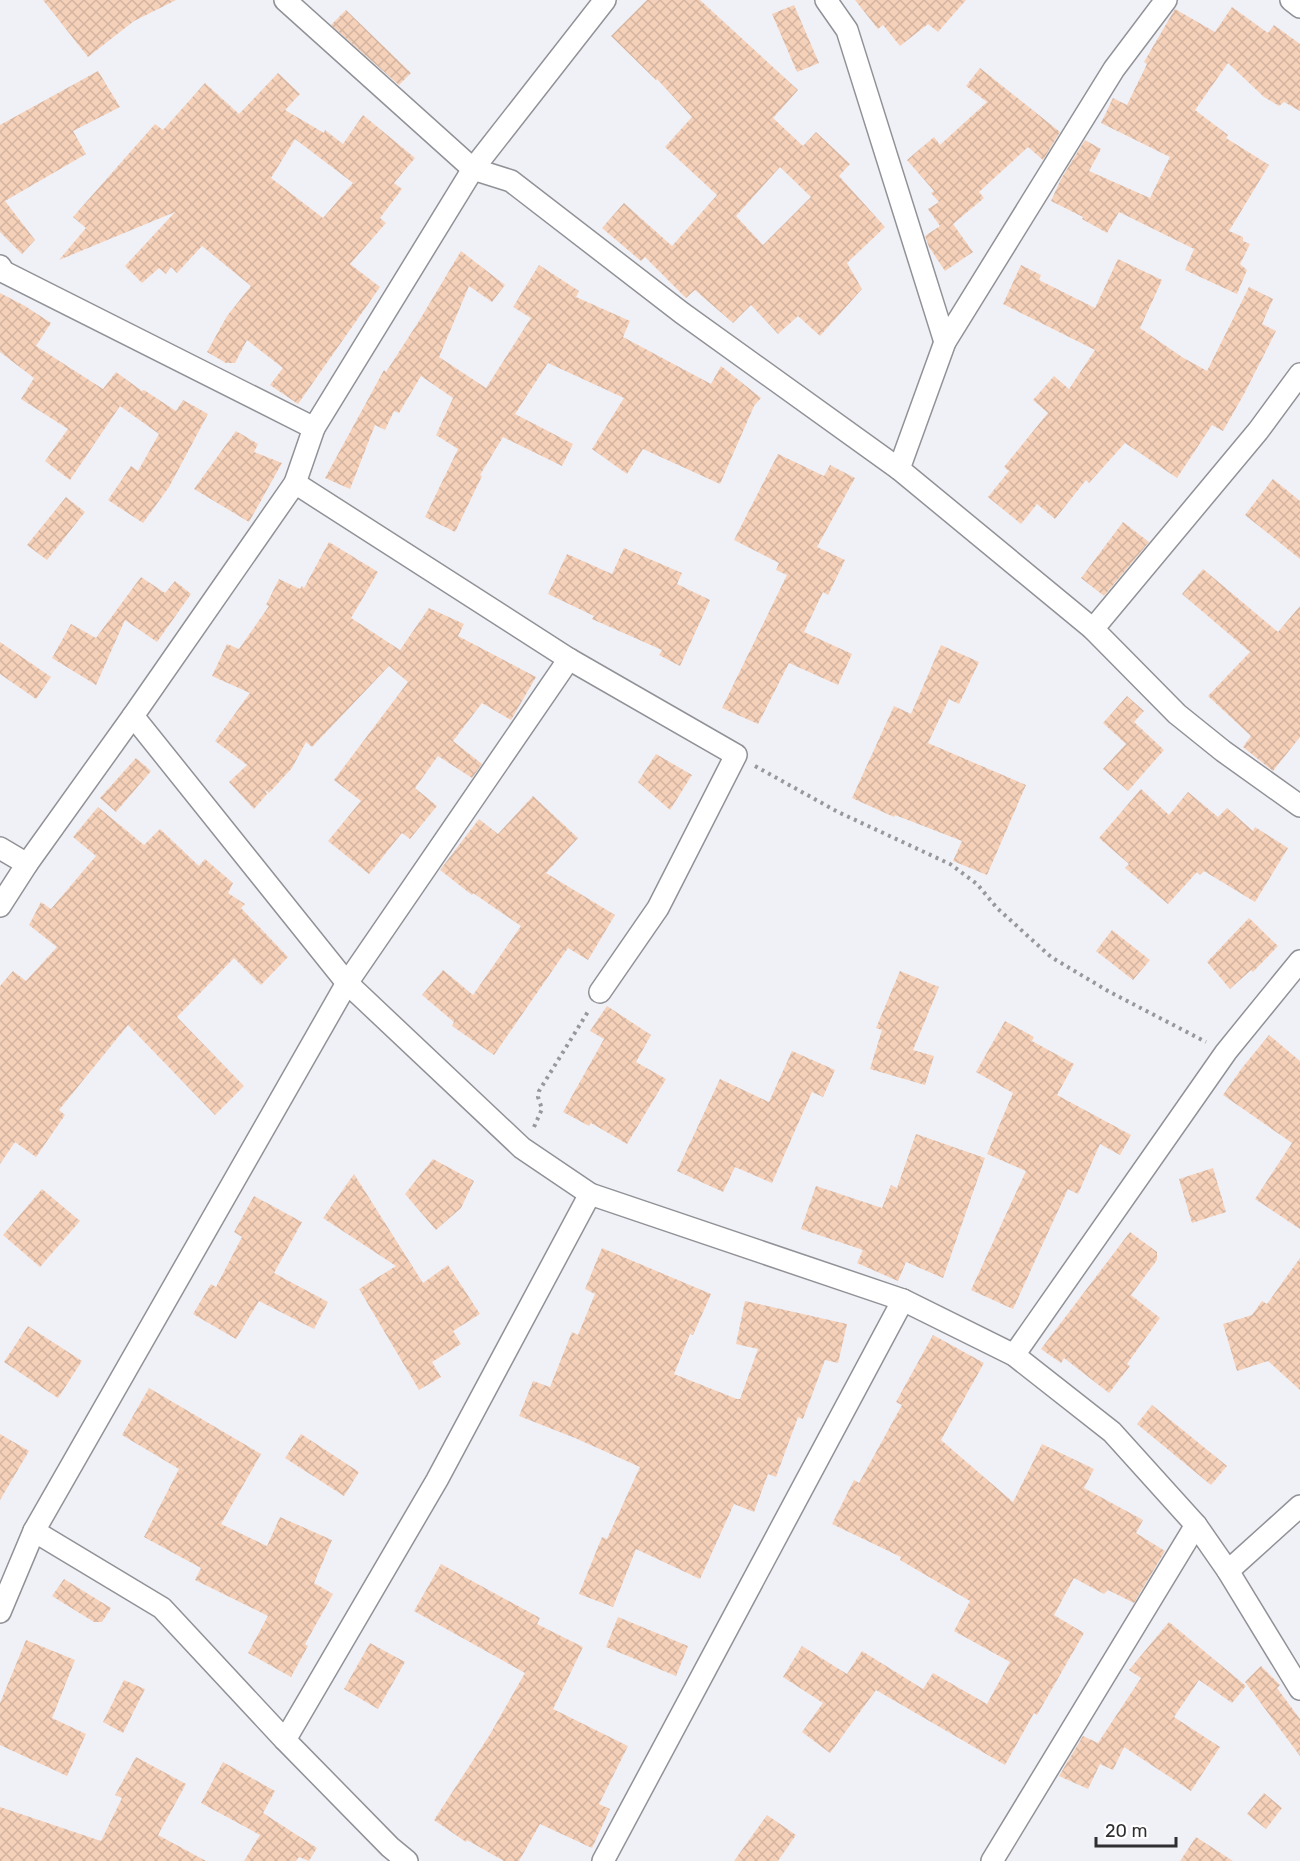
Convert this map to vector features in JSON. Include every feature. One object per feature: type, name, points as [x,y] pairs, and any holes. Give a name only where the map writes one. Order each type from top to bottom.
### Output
[{"type":"street","points":[[285,0],[473,169],[511,181],[682,313],[899,469],[1093,629],[1177,714],[1223,751],[1300,806]]},
{"type":"street","points":[[0,906],[27,864],[295,483],[314,428],[473,169],[605,0]]},
{"type":"street","points":[[826,0],[847,30],[945,342]]},
{"type":"street","points":[[899,469],[945,342],[1114,69],[1166,0]]},
{"type":"street","points":[[1291,0],[1300,7]]},
{"type":"street","points":[[0,266],[4,272],[314,428]]},
{"type":"street","points":[[1093,629],[1258,431],[1300,374]]},
{"type":"street","points":[[295,483],[569,659],[736,755],[658,908],[600,992]]},
{"type":"street","points":[[0,1612],[34,1531],[347,983],[569,659]]},
{"type":"street","points":[[133,716],[347,983],[522,1148],[590,1194],[903,1300],[1014,1355],[1112,1432],[1196,1525],[1228,1571],[1300,1689]]},
{"type":"street","points":[[0,848],[27,864]]},
{"type":"street","points":[[1014,1355],[1226,1052],[1300,961]]},
{"type":"street","points":[[285,1740],[437,1480],[590,1194]]},
{"type":"street","points":[[603,1861],[903,1300]]},
{"type":"street","points":[[1228,1571],[1300,1506]]},
{"type":"street","points":[[992,1861],[1196,1525]]},
{"type":"street","points":[[34,1531],[162,1608],[285,1740],[390,1848],[407,1861]]},
{"type":"path","points":[[736,755],[838,812],[950,864],[977,884],[997,908],[1051,957],[1108,991],[1226,1052]]},
{"type":"path","points":[[522,1148],[540,1117],[542,1109],[538,1097],[539,1090],[600,992]]},
{"type":"building","points":[[43,0],[176,0],[134,21],[88,57]]},
{"type":"building","points":[[647,0],[700,0],[798,90],[773,118],[803,146],[816,132],[850,164],[839,176],[885,227],[847,263],[862,289],[820,336],[798,316],[778,334],[751,305],[733,323],[695,290],[686,298],[645,257],[641,261],[602,228],[624,203],[672,246],[717,195],[665,147],[692,117],[657,79],[611,36]],"holes":[[[780,167],[811,197],[763,245],[736,216]]]},
{"type":"building","points":[[855,0],[966,0],[938,32],[928,24],[900,46],[883,25],[878,29]]},
{"type":"building","points":[[794,5],[819,63],[797,72],[772,14]]},
{"type":"building","points":[[1232,7],[1268,33],[1274,25],[1300,44],[1300,111],[1284,102],[1279,106],[1264,97],[1228,63],[1195,110],[1228,135],[1226,138],[1269,165],[1229,231],[1243,237],[1243,241],[1250,244],[1240,264],[1247,270],[1237,294],[1185,270],[1194,249],[1119,212],[1107,233],[1082,219],[1083,217],[1051,201],[1061,179],[1085,140],[1101,149],[1089,171],[1150,198],[1170,157],[1101,123],[1113,98],[1127,105],[1147,64],[1144,62],[1175,9],[1215,32]]},
{"type":"building","points":[[346,10],[411,73],[399,85],[331,25]]},
{"type":"building","points":[[980,68],[1060,132],[1043,160],[1028,147],[979,192],[984,198],[953,224],[973,252],[945,271],[929,247],[925,236],[940,226],[928,209],[939,202],[931,193],[934,191],[907,160],[934,137],[940,145],[987,102],[966,86]]},
{"type":"building","points":[[98,71],[120,107],[73,131],[86,154],[5,201],[35,240],[22,254],[0,232],[0,125]]},
{"type":"building","points":[[278,73],[300,94],[285,110],[324,133],[325,130],[343,144],[363,115],[415,158],[394,183],[402,189],[380,218],[386,223],[350,264],[380,287],[298,404],[270,385],[283,368],[247,340],[235,363],[226,363],[207,352],[227,316],[251,286],[202,246],[177,273],[171,267],[166,274],[159,268],[142,283],[125,266],[175,212],[59,260],[86,228],[73,217],[155,124],[163,130],[205,83],[239,114]],"holes":[[[295,139],[353,183],[323,218],[271,178]]]},
{"type":"building","points":[[461,251],[505,285],[492,302],[469,286],[439,357],[486,388],[531,318],[513,307],[539,265],[579,291],[576,297],[630,321],[623,337],[711,384],[721,366],[761,398],[754,406],[720,484],[643,449],[627,474],[592,449],[624,398],[548,363],[515,414],[573,444],[562,466],[503,437],[480,475],[482,476],[455,532],[425,517],[458,449],[436,435],[453,398],[421,376],[399,413],[394,411],[385,430],[375,425],[350,489],[325,478],[384,370],[386,372]]},
{"type":"building","points":[[1118,259],[1162,280],[1140,328],[1207,371],[1249,287],[1273,299],[1262,324],[1276,331],[1223,431],[1212,425],[1177,478],[1125,443],[1089,483],[1086,480],[1055,519],[1037,504],[1021,524],[988,497],[1009,471],[1004,467],[1048,413],[1033,400],[1054,376],[1069,389],[1095,350],[1003,304],[1021,265],[1041,275],[1039,280],[1095,308]]},
{"type":"building","points":[[0,293],[51,323],[36,346],[103,389],[116,372],[176,411],[183,400],[208,414],[169,487],[143,523],[108,500],[131,466],[138,471],[159,434],[120,406],[70,480],[45,461],[68,429],[21,399],[34,378],[0,352]]},
{"type":"building","points":[[236,431],[258,444],[254,452],[282,463],[249,522],[194,489]]},
{"type":"building","points":[[778,454],[824,476],[830,465],[855,478],[817,547],[845,560],[828,595],[823,592],[804,632],[852,654],[838,685],[789,663],[758,724],[722,708],[787,575],[776,570],[779,563],[734,540]]},
{"type":"building","points":[[1273,479],[1300,501],[1300,559],[1245,515]]},
{"type":"building","points":[[66,497],[85,512],[47,560],[27,545]]},
{"type":"building","points":[[1123,522],[1149,542],[1104,596],[1081,578]]},
{"type":"building","points":[[329,542],[378,572],[351,618],[400,650],[429,608],[464,624],[458,636],[536,677],[511,720],[482,703],[453,741],[482,764],[472,778],[438,756],[415,788],[437,806],[410,839],[402,833],[369,874],[328,841],[361,801],[334,780],[408,682],[389,666],[312,747],[306,742],[292,768],[269,793],[264,789],[267,794],[254,809],[229,782],[247,765],[215,741],[250,693],[212,676],[227,644],[239,649],[269,606],[266,605],[279,579],[300,589],[302,586],[304,588]]},
{"type":"building","points":[[624,548],[682,573],[677,584],[710,600],[680,666],[659,655],[662,650],[592,619],[594,616],[548,594],[567,554],[612,574]]},
{"type":"building","points":[[1203,569],[1278,632],[1300,606],[1300,737],[1273,771],[1243,747],[1251,736],[1208,696],[1250,652],[1182,594]]},
{"type":"building","points":[[141,577],[165,593],[175,581],[191,594],[157,642],[125,620],[96,685],[52,658],[71,624],[96,638]]},
{"type":"building","points":[[0,642],[51,677],[36,699],[0,674]]},
{"type":"building","points":[[941,645],[979,662],[959,704],[949,699],[928,743],[1026,785],[987,875],[953,861],[962,841],[895,815],[894,817],[852,798],[894,706],[911,714]]},
{"type":"building","points":[[1127,696],[1144,711],[1134,722],[1164,750],[1128,791],[1103,769],[1126,744],[1103,723]]},
{"type":"building","points":[[656,754],[692,775],[670,810],[638,782]]},
{"type":"building","points":[[136,758],[151,771],[116,812],[100,798]]},
{"type":"building","points":[[1141,789],[1169,815],[1188,792],[1218,817],[1227,808],[1253,831],[1255,827],[1288,848],[1255,902],[1204,871],[1200,875],[1197,872],[1168,904],[1125,868],[1129,864],[1099,838]]},
{"type":"building","points":[[533,796],[578,838],[546,873],[615,915],[588,960],[568,948],[494,1055],[452,1026],[454,1022],[422,995],[443,970],[473,995],[521,926],[473,893],[472,895],[440,870],[479,819],[498,834]]},
{"type":"building","points":[[98,807],[144,845],[160,829],[199,866],[205,859],[233,883],[228,893],[245,904],[241,908],[288,957],[261,985],[234,958],[177,1017],[244,1086],[215,1115],[128,1025],[59,1110],[65,1115],[36,1157],[15,1142],[0,1164],[0,986],[13,971],[26,981],[57,947],[29,925],[41,902],[51,909],[96,856],[73,837]]},
{"type":"building","points":[[1249,918],[1278,946],[1253,972],[1251,970],[1230,989],[1207,962]]},
{"type":"building","points":[[1112,930],[1150,960],[1133,980],[1096,951]]},
{"type":"building","points":[[900,971],[939,987],[913,1050],[934,1056],[925,1085],[870,1069],[882,1030],[876,1028]]},
{"type":"building","points":[[607,1006],[651,1035],[636,1062],[666,1079],[627,1144],[591,1123],[589,1126],[563,1112],[604,1039],[590,1031]]},
{"type":"building","points":[[1005,1021],[1034,1037],[1032,1041],[1074,1064],[1057,1095],[1131,1135],[1120,1155],[1100,1144],[1078,1194],[1068,1189],[1013,1309],[971,1290],[1026,1171],[987,1154],[1013,1093],[976,1072]]},
{"type":"building","points":[[1269,1035],[1300,1061],[1300,1229],[1255,1199],[1292,1143],[1223,1095]]},
{"type":"building","points":[[792,1051],[835,1070],[823,1097],[812,1092],[772,1183],[735,1167],[723,1192],[677,1171],[720,1079],[769,1102]]},
{"type":"building","points":[[916,1134],[985,1158],[943,1278],[906,1262],[898,1281],[857,1263],[863,1250],[801,1229],[816,1186],[882,1208],[891,1185],[897,1188]]},
{"type":"building","points":[[433,1159],[474,1181],[461,1208],[436,1230],[405,1194]]},
{"type":"building","points":[[1213,1168],[1226,1212],[1192,1223],[1179,1179]]},
{"type":"building","points":[[354,1174],[423,1283],[448,1265],[480,1314],[453,1331],[461,1344],[432,1362],[441,1377],[419,1390],[359,1289],[396,1266],[323,1218]]},
{"type":"building","points":[[42,1189],[80,1221],[40,1267],[3,1235]]},
{"type":"building","points":[[254,1196],[302,1222],[274,1273],[328,1302],[314,1329],[259,1301],[236,1339],[193,1314],[211,1284],[216,1287],[242,1237],[234,1232]]},
{"type":"building","points":[[1130,1232],[1157,1252],[1157,1260],[1131,1295],[1160,1318],[1127,1364],[1130,1366],[1109,1393],[1064,1358],[1061,1363],[1041,1349]]},
{"type":"building","points":[[602,1248],[711,1294],[693,1335],[690,1334],[674,1374],[737,1399],[740,1399],[758,1349],[736,1344],[745,1301],[847,1324],[838,1363],[825,1360],[803,1419],[798,1417],[776,1477],[768,1474],[754,1512],[734,1504],[700,1579],[636,1549],[613,1607],[579,1594],[602,1537],[607,1539],[640,1467],[519,1416],[533,1381],[550,1387],[572,1332],[578,1335],[595,1294],[585,1289]]},
{"type":"building","points":[[1300,1258],[1300,1390],[1268,1361],[1237,1371],[1223,1324],[1252,1315],[1262,1301],[1267,1304]]},
{"type":"building","points":[[28,1326],[82,1361],[58,1398],[4,1362]]},
{"type":"building","points":[[933,1335],[984,1363],[941,1440],[1013,1502],[1042,1444],[1094,1469],[1084,1488],[1143,1520],[1136,1533],[1165,1551],[1134,1603],[1108,1590],[1104,1594],[1074,1578],[1054,1615],[1084,1633],[1037,1715],[1034,1713],[1005,1765],[876,1690],[830,1753],[802,1732],[823,1703],[783,1677],[802,1646],[847,1674],[862,1651],[923,1689],[933,1673],[987,1704],[1010,1662],[954,1631],[970,1601],[900,1560],[901,1557],[832,1524],[854,1480],[859,1483],[902,1405],[896,1402]]},
{"type":"building","points":[[149,1388],[261,1454],[221,1524],[267,1546],[280,1517],[332,1540],[314,1583],[333,1594],[305,1644],[308,1646],[291,1677],[248,1653],[268,1616],[195,1580],[201,1568],[144,1537],[179,1469],[122,1435]]},
{"type":"building","points":[[1152,1405],[1227,1466],[1211,1485],[1137,1424]]},
{"type":"building","points":[[0,1434],[29,1451],[0,1500]]},
{"type":"building","points":[[301,1434],[359,1472],[344,1496],[285,1458]]},
{"type":"building","points":[[441,1564],[540,1618],[537,1624],[583,1647],[553,1709],[628,1746],[599,1804],[610,1809],[592,1848],[540,1824],[519,1861],[504,1861],[467,1840],[466,1842],[434,1820],[489,1736],[525,1673],[414,1611]]},
{"type":"building","points":[[64,1579],[111,1608],[102,1622],[94,1622],[52,1596]]},
{"type":"building","points":[[618,1617],[688,1646],[676,1676],[606,1647]]},
{"type":"building","points":[[1169,1622],[1246,1686],[1232,1703],[1199,1680],[1174,1717],[1220,1747],[1191,1791],[1124,1747],[1113,1770],[1100,1764],[1088,1789],[1059,1776],[1083,1736],[1098,1743],[1141,1678],[1129,1670]]},
{"type":"building","points":[[26,1640],[75,1660],[52,1718],[86,1734],[67,1776],[0,1745],[0,1703]]},
{"type":"building","points":[[370,1643],[405,1662],[378,1709],[344,1689]]},
{"type":"building","points":[[1261,1666],[1280,1685],[1277,1688],[1300,1719],[1300,1756],[1245,1682]]},
{"type":"building","points":[[124,1680],[145,1689],[123,1733],[103,1722]]},
{"type":"building","points":[[136,1757],[186,1784],[158,1835],[206,1861],[0,1861],[0,1807],[101,1841],[122,1798],[115,1795]]},
{"type":"building","points":[[223,1762],[275,1791],[263,1813],[317,1848],[309,1861],[299,1857],[296,1861],[244,1861],[260,1835],[201,1803]]},
{"type":"building","points":[[1264,1793],[1282,1808],[1266,1829],[1247,1814]]},
{"type":"building","points":[[767,1815],[796,1835],[778,1861],[734,1861]]},
{"type":"building","points":[[1196,1837],[1233,1861],[1180,1861]]}]
